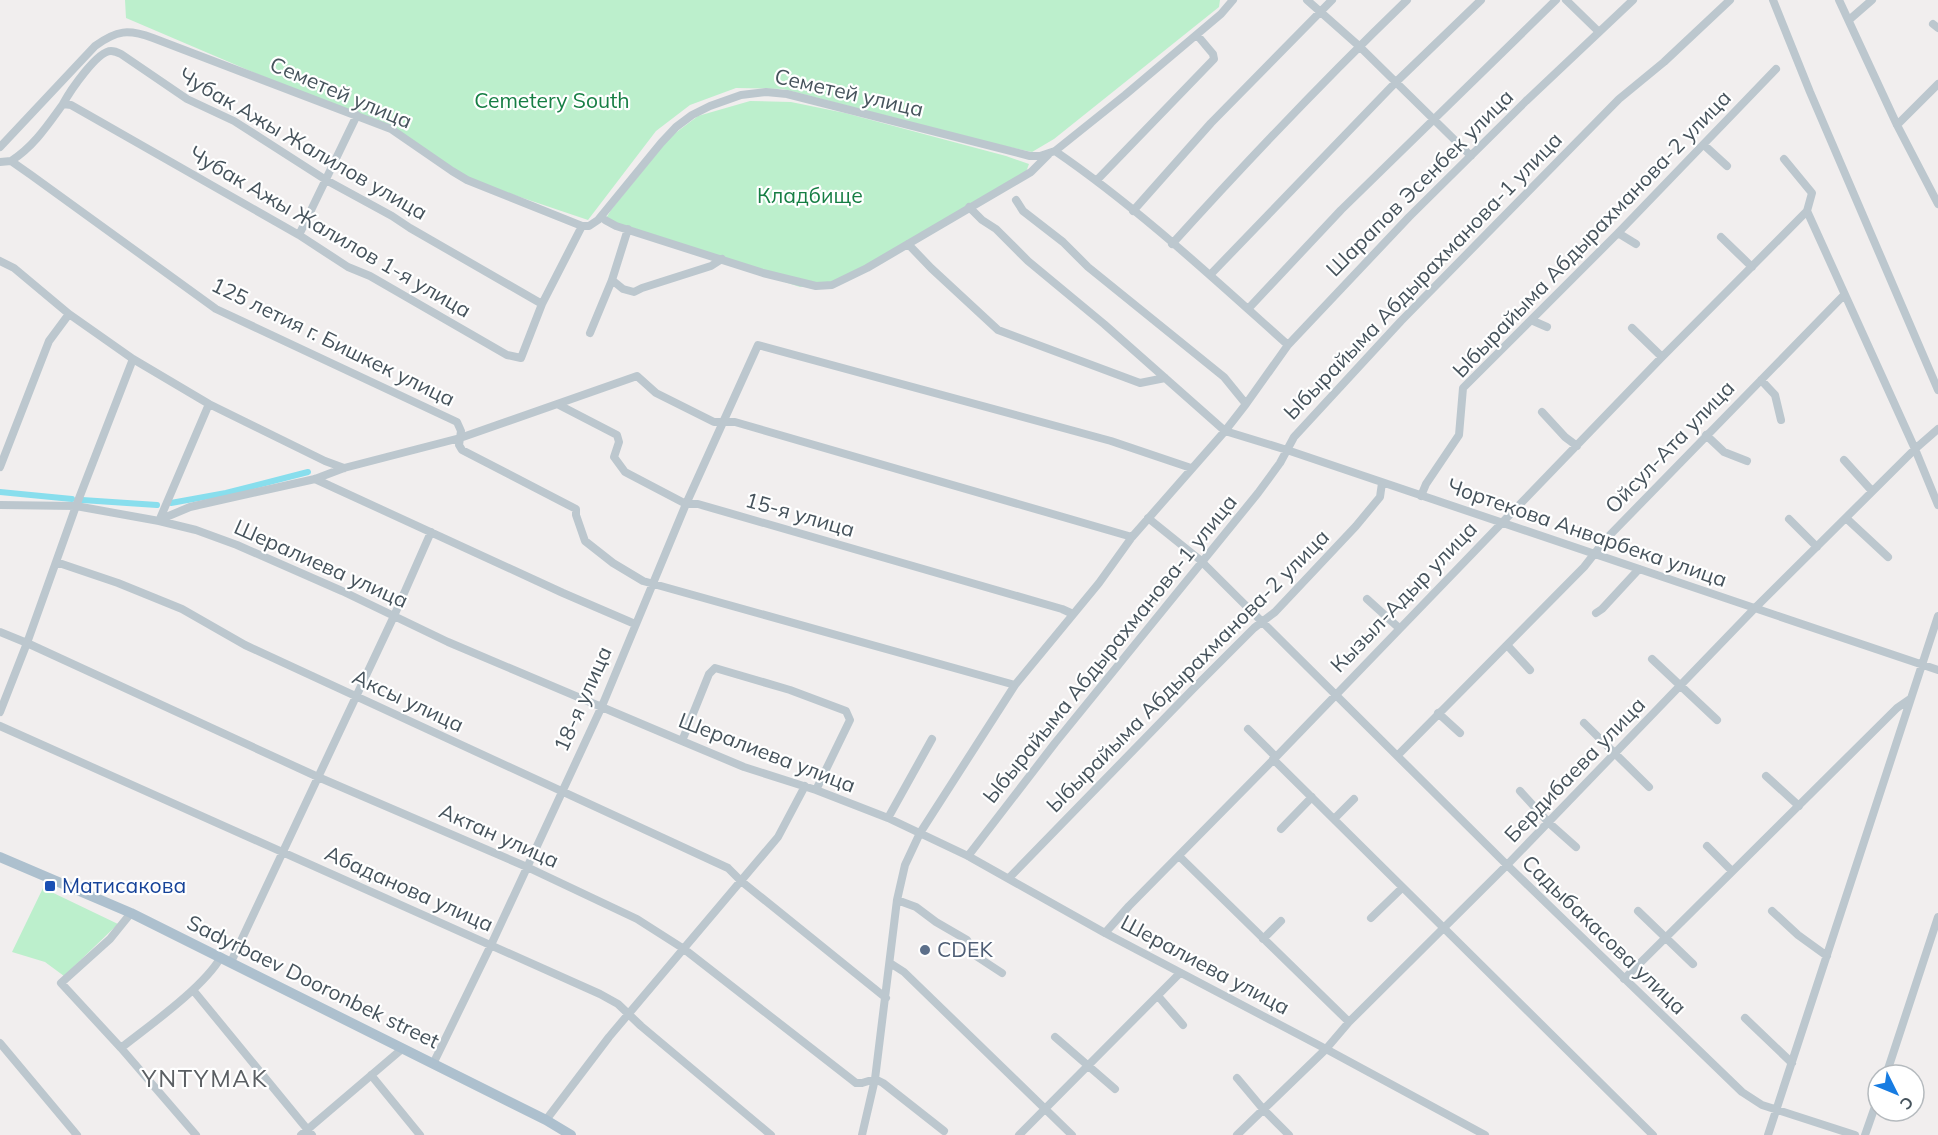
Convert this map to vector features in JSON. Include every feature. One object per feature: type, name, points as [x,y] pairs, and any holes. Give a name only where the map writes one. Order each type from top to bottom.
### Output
[{"type":"main road","name":"Sadyrbaev Dooronbek street","points":[[0,857],[131,913],[546,1120],[568,1134]]},
{"type":"street","points":[[605,220],[616,226],[763,273],[816,286],[832,285],[1032,172],[1052,152],[1197,35],[1230,6],[1233,0]]},
{"type":"street","points":[[1307,0],[1359,46],[1471,156]]},
{"type":"street","points":[[1133,211],[1211,123],[1332,0]]},
{"type":"street","points":[[1172,244],[1251,156],[1407,0]]},
{"type":"street","points":[[1210,275],[1396,82],[1482,0]]},
{"type":"street","points":[[1248,309],[1341,210],[1556,0]]},
{"type":"street","points":[[1566,0],[1599,32]]},
{"type":"street","name":"Шарапов Эсенбек улица","points":[[862,1135],[875,1079],[897,900],[905,865],[920,833],[1015,685],[1099,583],[1132,537],[1225,431],[1288,345],[1409,217],[1634,0]]},
{"type":"street","name":"Ыбырайыма Абдырахманова-1 улица","points":[[969,856],[1048,752],[1258,493],[1280,464],[1294,437],[1526,192],[1619,99],[1664,62],[1730,0]]},
{"type":"street","points":[[1773,0],[1938,390]]},
{"type":"street","points":[[1839,0],[1897,125],[1938,204]]},
{"type":"street","points":[[1850,20],[1872,0]]},
{"type":"street","name":"Семетей улица","points":[[0,147],[95,46],[111,36],[126,32],[153,38],[357,115],[399,133],[467,180],[582,226],[589,226],[598,220],[661,143],[684,120],[710,106],[754,92],[787,94],[1030,156],[1052,152]]},
{"type":"street","points":[[1097,180],[1214,59],[1214,54],[1197,35]]},
{"type":"street","name":"Чубак Ажы Жалилов улица","points":[[63,104],[91,65],[105,53],[113,51],[121,54],[187,99],[234,121],[326,180],[542,304]]},
{"type":"street","name":"Ыбырайыма Абдырахманова-2 улица","points":[[1421,496],[1426,484],[1459,435],[1463,388],[1618,233],[1776,69]]},
{"type":"street","points":[[1897,125],[1938,84]]},
{"type":"street","points":[[0,162],[11,162],[27,149],[41,135],[63,104]]},
{"type":"street","name":"Чубак Ажы Жалилов 1-я улица","points":[[63,104],[81,110],[299,235],[348,267],[370,276],[507,355],[521,358],[542,304],[582,226]]},
{"type":"street","points":[[299,235],[357,115]]},
{"type":"street","points":[[1704,145],[1727,166]]},
{"type":"street","points":[[1052,152],[1097,180],[1210,275],[1288,345]]},
{"type":"street","points":[[1784,159],[1812,193],[1807,211],[1938,505]]},
{"type":"street","name":"125 летия г. Бишкек улица","points":[[11,162],[216,309],[453,420],[460,427],[459,445],[462,450],[576,509],[585,541],[633,575],[643,581],[653,582]]},
{"type":"street","points":[[1016,200],[1023,211],[1063,242],[1088,267],[1224,377],[1246,404]]},
{"type":"street","points":[[969,207],[1225,431]]},
{"type":"street","name":"Кызыл-Адыр улица","points":[[1105,933],[1501,522],[1807,211]]},
{"type":"street","points":[[590,333],[612,280],[628,229]]},
{"type":"street","points":[[1618,233],[1636,244]]},
{"type":"street","points":[[1721,237],[1752,267]]},
{"type":"street","points":[[908,244],[998,330],[1140,383],[1165,378]]},
{"type":"street","points":[[612,280],[623,290],[633,292],[711,266],[722,259]]},
{"type":"street","points":[[0,261],[14,268],[69,314],[133,359],[209,404],[325,461],[344,468]]},
{"type":"street","name":"Ойсул-Ата улица","points":[[1398,755],[1584,567],[1606,539],[1844,295]]},
{"type":"street","points":[[0,466],[49,341],[69,314]]},
{"type":"street","points":[[1531,320],[1547,327]]},
{"type":"street","points":[[1632,328],[1662,357]]},
{"type":"street","name":"18-я улица","points":[[433,1064],[602,706],[686,504],[758,345],[1111,441],[1191,468]]},
{"type":"street","points":[[0,712],[133,359]]},
{"type":"street","points":[[159,520],[190,507],[315,478],[344,468],[460,438],[637,376],[662,396],[714,422],[735,422],[1132,537]]},
{"type":"street","points":[[1761,380],[1775,395],[1781,420]]},
{"type":"street","points":[[159,520],[209,404]]},
{"type":"street","name":"15-я улица","points":[[559,405],[617,435],[619,442],[614,457],[621,469],[686,504],[698,504],[1073,614]]},
{"type":"street","points":[[1542,412],[1565,437],[1577,446]]},
{"type":"street","name":"Бердибаева улица","points":[[1237,1135],[1326,1049],[1349,1022],[1549,823],[1755,608],[1872,491],[1938,429]]},
{"type":"street","name":"Чортекова Анварбека улица","points":[[1225,431],[1938,670]]},
{"type":"street","points":[[1706,435],[1724,452],[1747,460]]},
{"type":"street","points":[[1844,460],[1872,491]]},
{"type":"street","points":[[315,478],[563,594],[635,624]]},
{"type":"street","name":"Ыбырайыма Абдырахманова-2 улица","points":[[1009,878],[1193,689],[1275,612],[1356,526],[1380,497],[1382,483]]},
{"type":"street","name":"Шералиева улица","points":[[0,505],[76,506],[159,520],[196,530],[237,545],[448,642],[744,767],[805,786],[888,818],[969,856],[1105,933],[1326,1049],[1478,1134]]},
{"type":"street","name":"Садыбакасова улица","points":[[1148,518],[1202,562],[1507,865],[1742,1092],[1752,1100],[1775,1110],[1855,1135]]},
{"type":"street","points":[[1846,518],[1888,557]]},
{"type":"street","points":[[1789,519],[1817,547]]},
{"type":"street","points":[[121,1048],[226,960],[283,852],[432,532]]},
{"type":"street","name":"Аксы улица","points":[[56,562],[118,583],[182,609],[244,645],[728,867],[741,881],[886,998]]},
{"type":"street","points":[[1596,613],[1639,569]]},
{"type":"street","points":[[653,582],[1015,685]]},
{"type":"street","points":[[1367,599],[1399,628]]},
{"type":"street","points":[[1768,1135],[1938,616]]},
{"type":"street","name":"Актан улица","points":[[0,632],[318,777],[526,867],[637,920],[684,949],[855,1083],[875,1079]]},
{"type":"street","points":[[1507,645],[1530,670]]},
{"type":"street","points":[[1652,659],[1717,720]]},
{"type":"street","points":[[682,741],[709,674],[715,668],[802,694],[846,711],[850,720],[816,790]]},
{"type":"street","points":[[1624,979],[1897,708],[1910,699]]},
{"type":"street","points":[[1438,713],[1460,733]]},
{"type":"street","points":[[1584,723],[1649,787]]},
{"type":"street","name":"Абаданова улица","points":[[0,726],[600,994],[618,1004],[640,1026],[771,1135]]},
{"type":"street","points":[[1248,729],[1402,888],[1653,1135]]},
{"type":"street","points":[[888,818],[932,739]]},
{"type":"street","points":[[1766,776],[1799,806]]},
{"type":"street","points":[[546,1120],[609,1037],[778,837],[805,786]]},
{"type":"street","points":[[1520,791],[1549,823],[1576,847]]},
{"type":"street","points":[[1281,829],[1312,797]]},
{"type":"street","points":[[1335,818],[1354,799]]},
{"type":"street","points":[[1707,846],[1732,871]]},
{"type":"street","points":[[1179,856],[1349,1022]]},
{"type":"street","points":[[1371,918],[1402,888]]},
{"type":"street","points":[[897,900],[915,907],[967,940],[976,956],[1002,973]]},
{"type":"street","points":[[1638,911],[1692,964]]},
{"type":"street","points":[[1772,911],[1798,935],[1827,956]]},
{"type":"street","points":[[131,913],[110,939],[61,983],[196,1135]]},
{"type":"street","points":[[1890,1063],[1938,917]]},
{"type":"street","points":[[1263,939],[1281,921]]},
{"type":"street","points":[[890,963],[904,972],[1072,1135]]},
{"type":"street","points":[[1019,1135],[1180,973]]},
{"type":"street","points":[[193,990],[307,1133],[402,1049]]},
{"type":"street","points":[[1158,996],[1184,1025]]},
{"type":"street","points":[[1745,1018],[1792,1064]]},
{"type":"street","points":[[1055,1037],[1115,1089]]},
{"type":"street","points":[[0,1043],[76,1135]]},
{"type":"street","points":[[371,1075],[420,1135]]},
{"type":"street","points":[[1237,1077],[1263,1109],[1289,1135]]},
{"type":"street","points":[[875,1079],[944,1131]]},
{"type":"green space","name":"Cemetery South","points":[[125,0],[1220,0],[1219,7],[1054,139],[1032,152],[783,89],[736,88],[690,105],[656,131],[588,220],[449,173],[383,124],[257,74],[126,18]]},
{"type":"green space","name":"Кладбище","points":[[750,101],[791,102],[845,113],[1029,164],[1026,172],[836,284],[800,287],[620,228],[605,220],[670,137],[698,116]]},
{"type":"green space","points":[[43,888],[118,924],[64,976],[45,962],[12,952]]},
{"type":"waterway","points":[[171,503],[226,493],[308,472]]},
{"type":"waterway","points":[[0,492],[72,499]]},
{"type":"waterway","points":[[82,500],[157,505]]},
{"type":"place","name":"Матисакова","points":[[50,886]]},
{"type":"place","name":"CDEK","points":[[925,950]]},
{"type":"district","name":"YNTYMAK","points":[[205,1079]]}]
